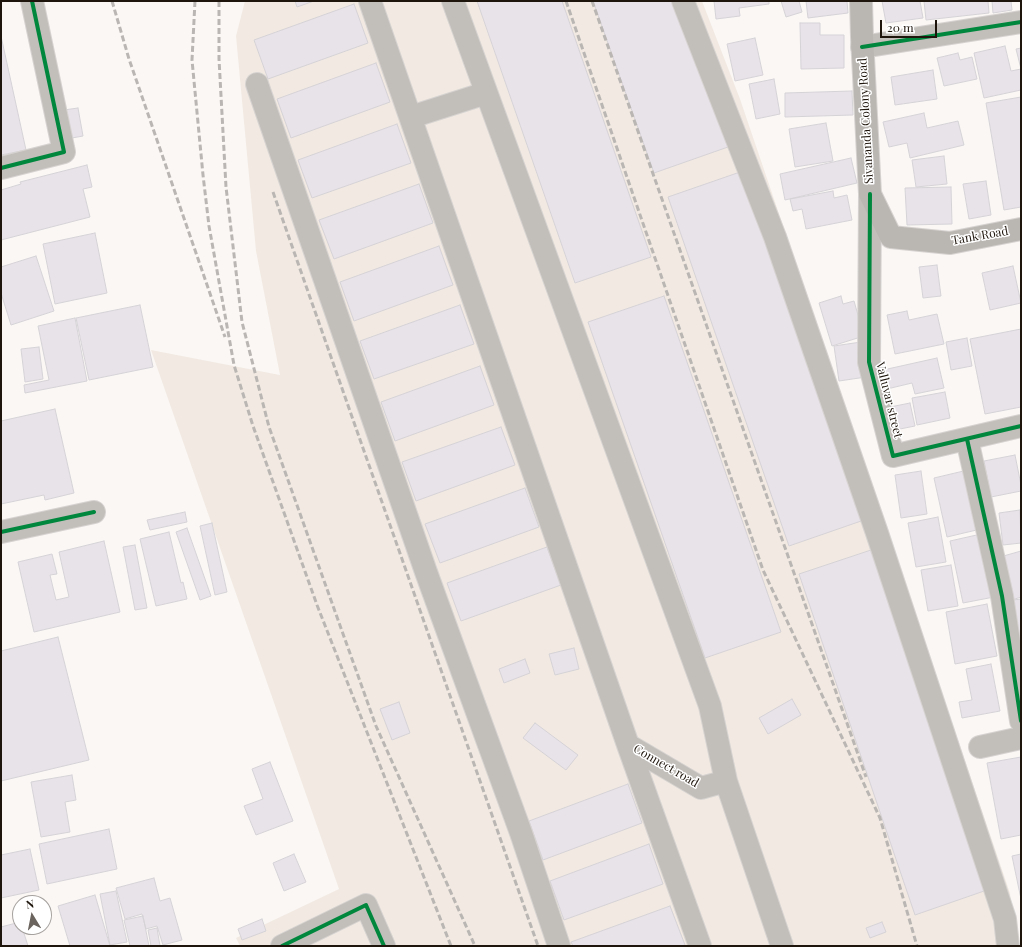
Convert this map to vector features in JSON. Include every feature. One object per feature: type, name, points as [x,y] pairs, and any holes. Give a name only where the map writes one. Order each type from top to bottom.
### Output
[{"type":"main road","name":"Sivananda Colony Road","points":[[861,1],[870,194]]},
{"type":"main road","name":"Tank Road","points":[[870,194],[891,237],[950,243],[1021,229]]},
{"type":"street","points":[[1,168],[64,152],[32,1]]},
{"type":"street","points":[[370,1],[628,745],[700,946]]},
{"type":"street","points":[[453,1],[710,706],[726,781],[782,946]]},
{"type":"street","points":[[683,1],[775,237],[877,533],[1005,919],[1008,946]]},
{"type":"street","points":[[862,47],[1021,22]]},
{"type":"street","points":[[257,84],[426,572],[521,833],[559,946]]},
{"type":"street","points":[[411,117],[486,93]]},
{"type":"street","name":"Valluvar street","points":[[870,194],[869,362],[893,456],[1021,426]]},
{"type":"street","points":[[967,439],[1002,596],[1021,721]]},
{"type":"street","points":[[1,532],[94,512]]},
{"type":"street","points":[[980,747],[1021,738]]},
{"type":"street","name":"Connect road","points":[[628,745],[701,788],[726,781]]},
{"type":"street","points":[[282,946],[366,905],[384,946]]},
{"type":"shaded area","points":[[245,1],[702,1],[740,99],[1010,893],[1015,946],[240,946],[236,938],[339,889],[151,350],[280,375],[256,251],[236,36]]},
{"type":"building","points":[[295,1],[314,1],[297,7]]},
{"type":"building","points":[[477,1],[562,1],[651,257],[575,283]]},
{"type":"building","points":[[593,1],[676,1],[728,147],[654,173]]},
{"type":"building","points":[[714,1],[769,1],[769,4],[739,8],[740,16],[716,19]]},
{"type":"building","points":[[781,1],[799,1],[802,12],[786,17]]},
{"type":"building","points":[[806,1],[847,1],[848,13],[808,18]]},
{"type":"building","points":[[882,1],[920,1],[923,18],[886,23]]},
{"type":"building","points":[[924,1],[988,1],[989,13],[926,20]]},
{"type":"building","points":[[992,1],[1011,1],[1012,10],[993,13]]},
{"type":"building","points":[[354,4],[368,43],[268,79],[254,40]]},
{"type":"building","points":[[800,23],[820,23],[820,35],[844,35],[844,68],[801,69]]},
{"type":"building","points":[[1,36],[26,150],[1,155]]},
{"type":"building","points":[[755,38],[763,75],[735,81],[727,44]]},
{"type":"building","points":[[1005,46],[1011,71],[1021,69],[1021,90],[984,98],[974,53]]},
{"type":"building","points":[[1021,48],[1021,69],[1016,49]]},
{"type":"building","points":[[958,53],[960,60],[972,57],[977,79],[944,86],[937,58]]},
{"type":"building","points":[[376,63],[390,102],[291,138],[277,99]]},
{"type":"building","points":[[933,70],[937,99],[895,105],[891,77]]},
{"type":"building","points":[[774,79],[780,114],[756,119],[749,84]]},
{"type":"building","points":[[852,91],[853,115],[785,117],[785,93]]},
{"type":"building","points":[[1021,97],[1021,207],[1004,210],[986,103]]},
{"type":"building","points":[[78,108],[83,136],[61,140],[57,111]]},
{"type":"building","points":[[924,113],[927,128],[958,121],[964,145],[910,158],[907,143],[889,147],[883,122]]},
{"type":"building","points":[[826,123],[833,161],[795,167],[789,129]]},
{"type":"building","points":[[397,124],[411,163],[312,198],[298,160]]},
{"type":"building","points":[[944,156],[947,184],[916,187],[912,160]]},
{"type":"building","points":[[851,158],[857,183],[785,200],[780,174]]},
{"type":"building","points":[[87,165],[92,187],[83,189],[90,217],[1,240],[1,190],[21,184],[20,182]]},
{"type":"building","points":[[743,171],[864,520],[789,546],[668,197]]},
{"type":"building","points":[[986,181],[991,215],[969,219],[963,184]]},
{"type":"building","points":[[419,184],[433,223],[334,259],[319,220]]},
{"type":"building","points":[[951,187],[952,224],[907,225],[905,188]]},
{"type":"building","points":[[833,191],[834,198],[847,195],[852,220],[806,229],[802,209],[793,211],[790,199]]},
{"type":"building","points":[[95,233],[107,293],[55,304],[43,244]]},
{"type":"building","points":[[439,246],[453,285],[354,321],[340,282]]},
{"type":"building","points":[[36,256],[54,311],[11,325],[1,293],[1,267]]},
{"type":"building","points":[[937,265],[941,296],[923,298],[919,267]]},
{"type":"building","points":[[1013,266],[1021,303],[990,310],[982,273]]},
{"type":"building","points":[[664,296],[781,632],[705,658],[588,322]]},
{"type":"building","points":[[841,296],[843,304],[854,301],[864,336],[832,346],[819,303]]},
{"type":"building","points":[[140,305],[153,367],[89,380],[76,318]]},
{"type":"building","points":[[460,305],[474,344],[374,379],[360,341]]},
{"type":"building","points":[[907,311],[909,320],[937,314],[944,344],[895,354],[887,315]]},
{"type":"building","points":[[75,318],[87,381],[25,393],[24,385],[49,380],[38,326]]},
{"type":"building","points":[[1021,329],[1021,407],[985,414],[970,339]]},
{"type":"building","points":[[967,338],[972,366],[951,370],[946,342]]},
{"type":"building","points":[[861,342],[866,377],[839,381],[834,346]]},
{"type":"building","points":[[39,347],[43,379],[25,382],[21,349]]},
{"type":"building","points":[[937,358],[944,388],[915,394],[912,383],[887,389],[883,370]]},
{"type":"building","points":[[480,366],[494,405],[395,441],[381,402]]},
{"type":"building","points":[[945,392],[950,418],[917,425],[912,398]]},
{"type":"building","points":[[910,403],[915,426],[895,430],[890,407]]},
{"type":"building","points":[[55,409],[74,493],[45,500],[44,495],[1,504],[1,421]]},
{"type":"building","points":[[501,427],[515,465],[416,501],[402,462]]},
{"type":"building","points":[[1015,455],[1021,491],[991,497],[984,461]]},
{"type":"building","points":[[972,469],[985,528],[947,537],[934,478]]},
{"type":"building","points":[[921,471],[927,514],[901,518],[895,475]]},
{"type":"building","points":[[525,488],[539,527],[440,563],[425,524]]},
{"type":"building","points":[[1020,510],[1021,543],[1003,545],[999,513]]},
{"type":"building","points":[[185,512],[187,522],[150,530],[147,520]]},
{"type":"building","points":[[938,517],[946,562],[916,567],[908,523]]},
{"type":"building","points":[[212,523],[227,592],[215,595],[200,526]]},
{"type":"building","points":[[187,528],[211,596],[200,600],[176,532]]},
{"type":"building","points":[[169,532],[181,583],[183,582],[187,599],[156,606],[140,539]]},
{"type":"building","points":[[981,534],[994,597],[963,603],[950,541]]},
{"type":"building","points":[[104,541],[120,612],[34,632],[18,562],[52,554],[57,574],[50,575],[56,600],[69,597],[59,552]]},
{"type":"building","points":[[135,545],[147,608],[135,610],[123,547]]},
{"type":"building","points":[[547,547],[561,585],[461,621],[447,583]]},
{"type":"building","points":[[871,550],[987,890],[915,915],[799,574]]},
{"type":"building","points":[[1021,551],[1021,597],[1012,600],[1000,557]]},
{"type":"building","points":[[951,565],[958,606],[928,611],[921,570]]},
{"type":"building","points":[[1021,599],[1021,637],[1013,639],[1006,601]]},
{"type":"building","points":[[987,604],[997,656],[955,664],[946,612]]},
{"type":"building","points":[[58,637],[89,760],[1,781],[1,651]]},
{"type":"building","points":[[574,648],[579,669],[555,675],[549,654]]},
{"type":"building","points":[[525,659],[530,673],[504,683],[499,669]]},
{"type":"building","points":[[991,664],[1000,711],[962,718],[959,702],[972,700],[966,669]]},
{"type":"building","points":[[792,699],[801,715],[768,734],[759,718]]},
{"type":"building","points":[[399,702],[410,733],[392,740],[380,709]]},
{"type":"building","points":[[535,723],[578,755],[566,770],[523,738]]},
{"type":"building","points":[[1021,757],[1021,835],[1001,839],[987,763]]},
{"type":"building","points":[[270,762],[293,821],[256,835],[244,806],[263,799],[252,769]]},
{"type":"building","points":[[72,775],[76,800],[65,802],[70,832],[41,837],[31,782]]},
{"type":"building","points":[[628,784],[642,823],[543,860],[529,821]]},
{"type":"building","points":[[109,829],[117,869],[47,884],[39,844]]},
{"type":"building","points":[[649,844],[663,884],[564,920],[550,881]]},
{"type":"building","points":[[30,849],[39,890],[1,898],[1,855]]},
{"type":"building","points":[[294,854],[306,882],[284,891],[273,863]]},
{"type":"building","points":[[1021,854],[1021,899],[1012,856]]},
{"type":"building","points":[[154,878],[160,901],[170,898],[182,940],[163,945],[157,926],[146,929],[142,914],[125,919],[116,888]]},
{"type":"building","points":[[116,891],[127,942],[110,945],[100,894]]},
{"type":"building","points":[[95,895],[110,946],[70,946],[58,906]]},
{"type":"building","points":[[670,906],[685,945],[573,946],[571,942]]},
{"type":"building","points":[[143,916],[149,946],[130,946],[124,920]]},
{"type":"building","points":[[262,919],[266,931],[242,940],[238,929]]},
{"type":"building","points":[[882,922],[886,932],[870,938],[866,928]]},
{"type":"building","points":[[12,924],[12,935],[25,935],[28,946],[1,946],[1,927]]},
{"type":"building","points":[[157,928],[160,946],[151,946],[148,930]]},
{"type":"railway","points":[[112,1],[129,59],[225,337]]},
{"type":"railway","points":[[195,1],[192,60],[203,175],[209,226],[234,365],[253,426],[317,605],[451,946]]},
{"type":"railway","points":[[219,1],[219,59],[226,187],[242,322],[269,427],[376,726],[475,946]]},
{"type":"railway","points":[[566,1],[763,570],[880,818],[917,946]]},
{"type":"railway","points":[[592,1],[866,777]]},
{"type":"railway","points":[[273,192],[538,946]]},
{"type":"cycle path","points":[[1,168],[64,152],[32,1]]},
{"type":"cycle path","points":[[862,47],[1021,22]]},
{"type":"cycle path","points":[[870,194],[869,362],[893,456],[1021,426]]},
{"type":"cycle path","points":[[967,439],[1002,596],[1021,721]]},
{"type":"cycle path","points":[[1,532],[94,512]]},
{"type":"cycle path","points":[[282,946],[366,905],[384,946]]}]
